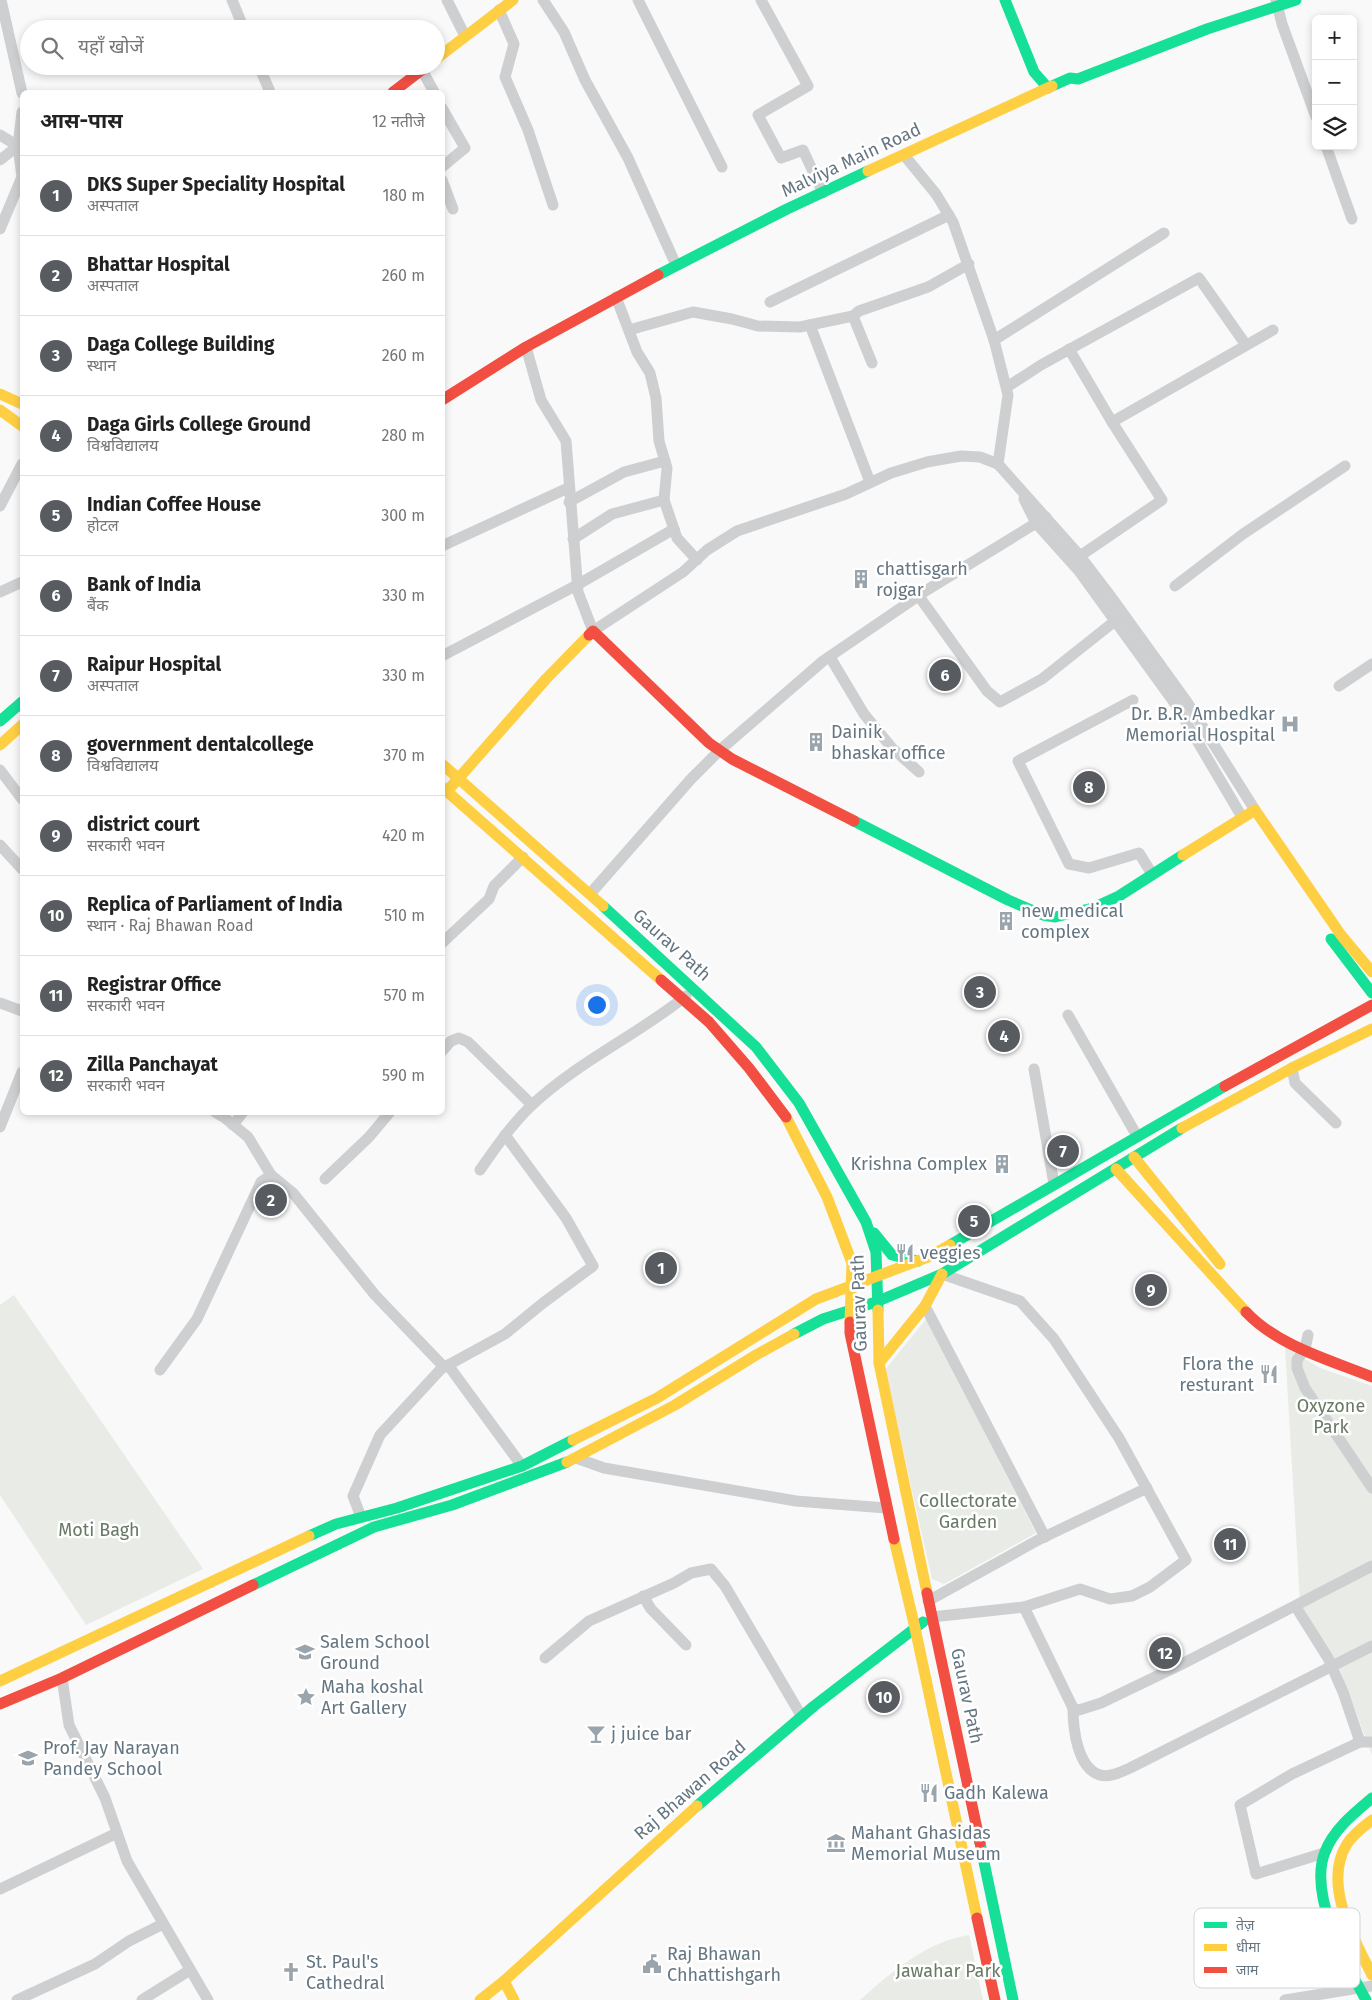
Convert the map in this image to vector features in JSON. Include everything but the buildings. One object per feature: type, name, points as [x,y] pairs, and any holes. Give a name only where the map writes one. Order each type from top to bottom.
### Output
[{"type":"main road","points":[[445,52],[513,0]]},
{"type":"main road","points":[[1005,0],[1034,72],[1048,88]]},
{"type":"main road","points":[[1136,52],[1266,0]]},
{"type":"main road","points":[[1136,52],[1207,29],[1277,3],[1296,0]]},
{"type":"main road","name":"Malviya Main Road","points":[[445,398],[526,347],[676,266],[823,193],[1070,78],[1073,71],[1136,52]]},
{"type":"main road","points":[[396,90],[415,75]]},
{"type":"main road","points":[[0,396],[20,403]]},
{"type":"main road","points":[[0,396],[20,410]]},
{"type":"main road","points":[[0,410],[20,425]]},
{"type":"main road","points":[[995,2000],[915,1628],[886,1508],[850,1332],[852,1263],[827,1197],[783,1111],[709,1022],[445,789],[458,778],[546,679],[593,632],[709,743],[720,750],[936,863],[1043,915],[1066,916],[1093,908],[1119,896],[1255,810],[1340,935],[1372,972]]},
{"type":"main road","points":[[0,721],[20,704]]},
{"type":"main road","points":[[0,745],[20,727]]},
{"type":"main road","name":"Gaurav Path","points":[[445,767],[695,988],[756,1047],[799,1103],[866,1222],[876,1252],[879,1364],[1013,2000]]},
{"type":"main road","points":[[1242,817],[1260,835],[1342,954],[1372,993]]},
{"type":"main road","points":[[0,1680],[336,1524],[397,1508],[522,1466],[584,1436],[657,1398],[816,1299],[876,1278],[918,1260],[1372,1005]]},
{"type":"main road","points":[[0,1704],[62,1678],[374,1527],[452,1505],[576,1458],[675,1405],[787,1338],[823,1319],[876,1302],[942,1274],[1167,1136],[1292,1068],[1372,1029]]},
{"type":"main road","points":[[1134,1157],[1229,1274]]},
{"type":"main road","points":[[1116,1169],[1243,1311],[1271,1333],[1304,1350],[1372,1377]]},
{"type":"main road","points":[[866,1222],[884,1248],[892,1255],[918,1260]]},
{"type":"main road","points":[[879,1364],[925,1306],[942,1274]]},
{"type":"main road","points":[[584,1436],[589,1450]]},
{"type":"main road","name":"Raj Bhawan Road","points":[[480,2000],[504,1981],[689,1813],[802,1717],[932,1616]]},
{"type":"main road","points":[[1326,1908],[1320,1881],[1324,1853],[1339,1830],[1357,1810],[1372,1798]]},
{"type":"main road","points":[[1342,1908],[1338,1874],[1345,1846],[1372,1820]]},
{"type":"main road","points":[[1360,1948],[1372,1975]]},
{"type":"main road","points":[[504,1981],[514,2000]]},
{"type":"main road","points":[[1359,1988],[1366,2000]]},
{"type":"street","points":[[1,0],[21,90]]},
{"type":"street","points":[[232,0],[240,20]]},
{"type":"street","points":[[447,0],[465,36]]},
{"type":"street","points":[[543,0],[564,32],[585,80],[628,158],[676,266]]},
{"type":"street","points":[[638,0],[722,167]]},
{"type":"street","points":[[761,0],[808,86],[758,115],[781,158],[804,150],[823,193]]},
{"type":"street","points":[[1277,3],[1282,24],[1312,106]]},
{"type":"street","points":[[499,10],[514,44],[505,78],[528,130],[553,205]]},
{"type":"street","points":[[263,75],[269,90]]},
{"type":"street","points":[[427,75],[433,90]]},
{"type":"street","points":[[445,113],[465,148],[445,165]]},
{"type":"street","points":[[20,129],[18,146],[20,162]]},
{"type":"street","points":[[0,135],[18,146]]},
{"type":"street","points":[[0,160],[18,146]]},
{"type":"street","points":[[1327,150],[1352,218]]},
{"type":"street","points":[[904,155],[936,194],[949,215],[994,340],[1008,395],[998,464]]},
{"type":"street","points":[[0,229],[20,182]]},
{"type":"street","points":[[445,189],[452,209]]},
{"type":"street","points":[[770,302],[949,215]]},
{"type":"street","points":[[994,340],[1164,233]]},
{"type":"street","points":[[629,330],[692,312],[758,326],[800,327],[852,316],[859,310],[928,287],[968,264]]},
{"type":"street","points":[[1007,387],[1069,350],[1199,278],[1246,345]]},
{"type":"street","points":[[616,297],[637,352],[650,373],[656,398],[659,441],[667,468],[664,500],[677,538],[697,560]]},
{"type":"street","points":[[852,316],[872,363]]},
{"type":"street","points":[[810,325],[870,482]]},
{"type":"street","points":[[1112,422],[1273,330]]},
{"type":"street","points":[[526,347],[542,400],[566,441],[569,502],[577,585],[593,632],[683,572],[737,531],[846,494],[891,473],[927,462],[961,456],[980,457],[998,464],[1015,482],[1176,705],[1242,817]]},
{"type":"street","points":[[1069,350],[1162,500],[1080,556]]},
{"type":"street","points":[[569,502],[624,472],[665,461]]},
{"type":"street","points":[[1175,586],[1243,534],[1344,466]]},
{"type":"street","points":[[0,506],[20,468]]},
{"type":"street","points":[[445,545],[568,488]]},
{"type":"street","points":[[573,539],[612,514],[664,500]]},
{"type":"street","points":[[1041,520],[1080,556],[1172,680],[1255,810]]},
{"type":"street","points":[[590,894],[691,779],[720,750],[830,656],[918,595],[1041,520]]},
{"type":"street","points":[[445,654],[577,585],[674,529]]},
{"type":"street","points":[[0,592],[20,583]]},
{"type":"street","points":[[918,595],[987,691],[1000,702],[1042,679],[1115,622]]},
{"type":"street","points":[[830,656],[864,714],[892,748],[919,772]]},
{"type":"street","points":[[1339,686],[1372,664]]},
{"type":"street","points":[[1133,700],[1018,761],[1069,864],[1089,868],[1139,852],[1152,874]]},
{"type":"street","points":[[0,770],[20,796]]},
{"type":"street","points":[[0,845],[20,867]]},
{"type":"street","points":[[445,940],[489,900],[494,886],[523,857]]},
{"type":"street","points":[[480,1170],[505,1134],[532,1104],[570,1074],[684,998],[695,988]]},
{"type":"street","points":[[0,1004],[20,1010]]},
{"type":"street","points":[[1068,1015],[1137,1136]]},
{"type":"street","points":[[445,1048],[451,1041],[459,1038],[468,1042],[532,1104]]},
{"type":"street","points":[[1292,1068],[1296,1083],[1336,1123]]},
{"type":"street","points":[[1034,1069],[1054,1184]]},
{"type":"street","points":[[0,1127],[20,1077]]},
{"type":"street","points":[[219,1115],[248,1137],[271,1175],[292,1193],[375,1295],[446,1366],[522,1466]]},
{"type":"street","points":[[233,1125],[241,1115]]},
{"type":"street","points":[[325,1179],[369,1137],[387,1115]]},
{"type":"street","points":[[361,1517],[353,1496],[380,1435],[446,1366],[506,1334],[542,1303],[593,1266],[561,1212],[505,1134]]},
{"type":"street","points":[[160,1370],[197,1319],[261,1182],[271,1175]]},
{"type":"street","points":[[932,1616],[1024,1607],[1080,1589],[1110,1599],[1132,1596],[1150,1587],[1186,1560],[1119,1438],[1054,1339],[1020,1301],[942,1274]]},
{"type":"street","points":[[925,1306],[1045,1537]]},
{"type":"street","points":[[1309,1335],[1304,1350],[1297,1360],[1297,1368],[1306,1388],[1372,1488]]},
{"type":"street","points":[[576,1458],[604,1468],[796,1500],[886,1508]]},
{"type":"street","points":[[928,1601],[1045,1537],[1147,1488]]},
{"type":"street","points":[[1073,1708],[1080,1710],[1102,1703],[1296,1607],[1372,1566]]},
{"type":"street","points":[[545,1658],[589,1621],[674,1583],[691,1573],[711,1569],[725,1586],[802,1717]]},
{"type":"street","points":[[643,1596],[651,1609],[686,1645]]},
{"type":"street","points":[[1024,1607],[1073,1708],[1073,1722],[1084,1762],[1100,1776],[1111,1775],[1130,1768],[1372,1646]]},
{"type":"street","points":[[1296,1607],[1332,1667],[1360,1742]]},
{"type":"street","points":[[62,1678],[68,1725],[104,1798],[127,1861],[208,2000]]},
{"type":"street","points":[[0,1687],[16,1698]]},
{"type":"street","points":[[1324,1853],[1256,1874],[1240,1805],[1292,1774],[1360,1742],[1372,1742]]},
{"type":"street","points":[[0,1889],[117,1833]]},
{"type":"street","points":[[17,2000],[95,1964],[129,1941],[163,1924]]},
{"type":"street","points":[[142,2000],[190,1970]]},
{"type":"street","points":[[1285,2000],[1359,1988]]},
{"type":"green space","name":"Moti Bagh","points":[[14,1295],[203,1569],[86,1625],[0,1495],[0,1305]]},
{"type":"green space","name":"Collectorate Garden","points":[[926,1319],[1036,1533],[944,1584],[932,1579],[885,1370]]},
{"type":"green space","name":"Oxyzone Park","points":[[1285,1347],[1320,1368],[1372,1386],[1372,1755],[1340,1670],[1300,1602]]},
{"type":"green space","name":"Jawahar Park","points":[[969,1935],[983,2000],[860,2000],[897,1969],[924,1951],[953,1938]]},
{"type":"traffic: fast","points":[[1005,0],[1034,72],[1048,88]]},
{"type":"traffic: fast","points":[[1052,86],[1070,78],[1078,79],[1207,29],[1296,0]]},
{"type":"traffic: fast","points":[[658,275],[787,209],[868,171]]},
{"type":"traffic: fast","points":[[0,721],[20,704]]},
{"type":"traffic: fast","points":[[854,821],[1008,900],[1043,915],[1055,917],[1093,908],[1119,896],[1183,855]]},
{"type":"traffic: fast","points":[[603,906],[756,1047],[799,1103],[866,1222],[876,1252],[878,1310]]},
{"type":"traffic: fast","points":[[1331,939],[1372,993]]},
{"type":"traffic: fast","points":[[950,1245],[1225,1086]]},
{"type":"traffic: fast","points":[[794,1334],[823,1319],[876,1302],[942,1274],[1182,1128]]},
{"type":"traffic: fast","points":[[874,1233],[892,1255],[918,1261]]},
{"type":"traffic: fast","points":[[309,1536],[336,1524],[397,1508],[522,1466],[573,1440]]},
{"type":"traffic: fast","points":[[253,1585],[374,1527],[452,1505],[567,1462]]},
{"type":"traffic: fast","points":[[697,1806],[814,1706],[923,1622]]},
{"type":"traffic: fast","points":[[1325,1908],[1321,1888],[1321,1869],[1325,1852],[1333,1836],[1345,1822],[1372,1798]]},
{"type":"traffic: fast","points":[[980,1843],[1013,2000]]},
{"type":"traffic: fast","points":[[1360,1988],[1366,2000]]},
{"type":"traffic: slow","points":[[445,52],[513,0]]},
{"type":"traffic: slow","points":[[868,171],[1052,86]]},
{"type":"traffic: slow","points":[[0,394],[20,403]]},
{"type":"traffic: slow","points":[[0,410],[20,425]]},
{"type":"traffic: slow","points":[[450,788],[546,679],[589,635]]},
{"type":"traffic: slow","points":[[0,745],[20,727]]},
{"type":"traffic: slow","points":[[445,767],[603,906]]},
{"type":"traffic: slow","points":[[445,790],[661,980]]},
{"type":"traffic: slow","points":[[1183,855],[1255,810],[1341,935],[1372,972]]},
{"type":"traffic: slow","points":[[1182,1128],[1292,1068],[1372,1029]]},
{"type":"traffic: slow","points":[[786,1117],[827,1197],[852,1263],[850,1322]]},
{"type":"traffic: slow","points":[[1134,1157],[1220,1264]]},
{"type":"traffic: slow","points":[[1116,1169],[1246,1312]]},
{"type":"traffic: slow","points":[[573,1440],[657,1398],[816,1299],[928,1257],[950,1245]]},
{"type":"traffic: slow","points":[[879,1363],[925,1306],[942,1274]]},
{"type":"traffic: slow","points":[[878,1310],[879,1363],[927,1593]]},
{"type":"traffic: slow","points":[[567,1462],[675,1405],[794,1334]]},
{"type":"traffic: slow","points":[[0,1681],[309,1536]]},
{"type":"traffic: slow","points":[[894,1539],[977,1918]]},
{"type":"traffic: slow","points":[[480,2000],[504,1981],[697,1806]]},
{"type":"traffic: slow","points":[[1342,1908],[1338,1876],[1340,1860],[1349,1840],[1372,1820]]},
{"type":"traffic: slow","points":[[1360,1951],[1372,1975]]},
{"type":"traffic: slow","points":[[504,1981],[514,2000]]},
{"type":"traffic: jam","points":[[396,90],[415,75]]},
{"type":"traffic: jam","points":[[445,398],[526,347],[658,275]]},
{"type":"traffic: jam","points":[[589,635],[593,631],[709,743],[732,759],[854,821]]},
{"type":"traffic: jam","points":[[661,980],[709,1022],[749,1068],[786,1117]]},
{"type":"traffic: jam","points":[[1225,1086],[1372,1005]]},
{"type":"traffic: jam","points":[[1246,1312],[1259,1324],[1289,1343],[1372,1377]]},
{"type":"traffic: jam","points":[[850,1322],[850,1333],[894,1539]]},
{"type":"traffic: jam","points":[[0,1704],[62,1678],[253,1585]]},
{"type":"traffic: jam","points":[[927,1593],[980,1843]]},
{"type":"traffic: jam","points":[[977,1918],[995,2000]]},
{"type":"place","name":"chattisgarh rojgar","points":[[861,579]]},
{"type":"place","name":"Bank of India","points":[[945,675]]},
{"type":"place","name":"Dr. B.R. Ambedkar Memorial Hospital","points":[[1290,724]]},
{"type":"place","name":"Dainik bhaskar office","points":[[816,742]]},
{"type":"place","name":"government dentalcollege","points":[[1089,787]]},
{"type":"place","name":"new medical complex","points":[[1006,921]]},
{"type":"place","name":"Daga College Building","points":[[980,992]]},
{"type":"place","name":"Daga Girls College Ground","points":[[1004,1036]]},
{"type":"place","name":"Raipur Hospital","points":[[1063,1151]]},
{"type":"place","name":"Krishna Complex","points":[[1002,1164]]},
{"type":"place","name":"Bhattar Hospital","points":[[271,1200]]},
{"type":"place","name":"Indian Coffee House","points":[[974,1221]]},
{"type":"place","name":"veggies","points":[[905,1253]]},
{"type":"place","name":"DKS Super Speciality Hospital","points":[[661,1268]]},
{"type":"place","name":"district court","points":[[1151,1290]]},
{"type":"place","name":"Flora the resturant","points":[[1269,1374]]},
{"type":"place","name":"Registrar Office","points":[[1230,1544]]},
{"type":"place","name":"Salem School Ground","points":[[305,1652]]},
{"type":"place","name":"Zilla Panchayat","points":[[1165,1653]]},
{"type":"place","name":"Maha koshal Art Gallery","points":[[306,1697]]},
{"type":"place","name":"Replica of Parliament of India","points":[[884,1697]]},
{"type":"place","name":"j juice bar","points":[[596,1734]]},
{"type":"place","name":"Prof. Jay Narayan Pandey School","points":[[28,1758]]},
{"type":"place","name":"Gadh Kalewa","points":[[929,1793]]},
{"type":"place","name":"Mahant Ghasidas Memorial Museum","points":[[836,1843]]},
{"type":"place","name":"Raj Bhawan Chhattishgarh","points":[[652,1964]]},
{"type":"place","name":"St. Paul's Cathedral","points":[[291,1972]]}]
